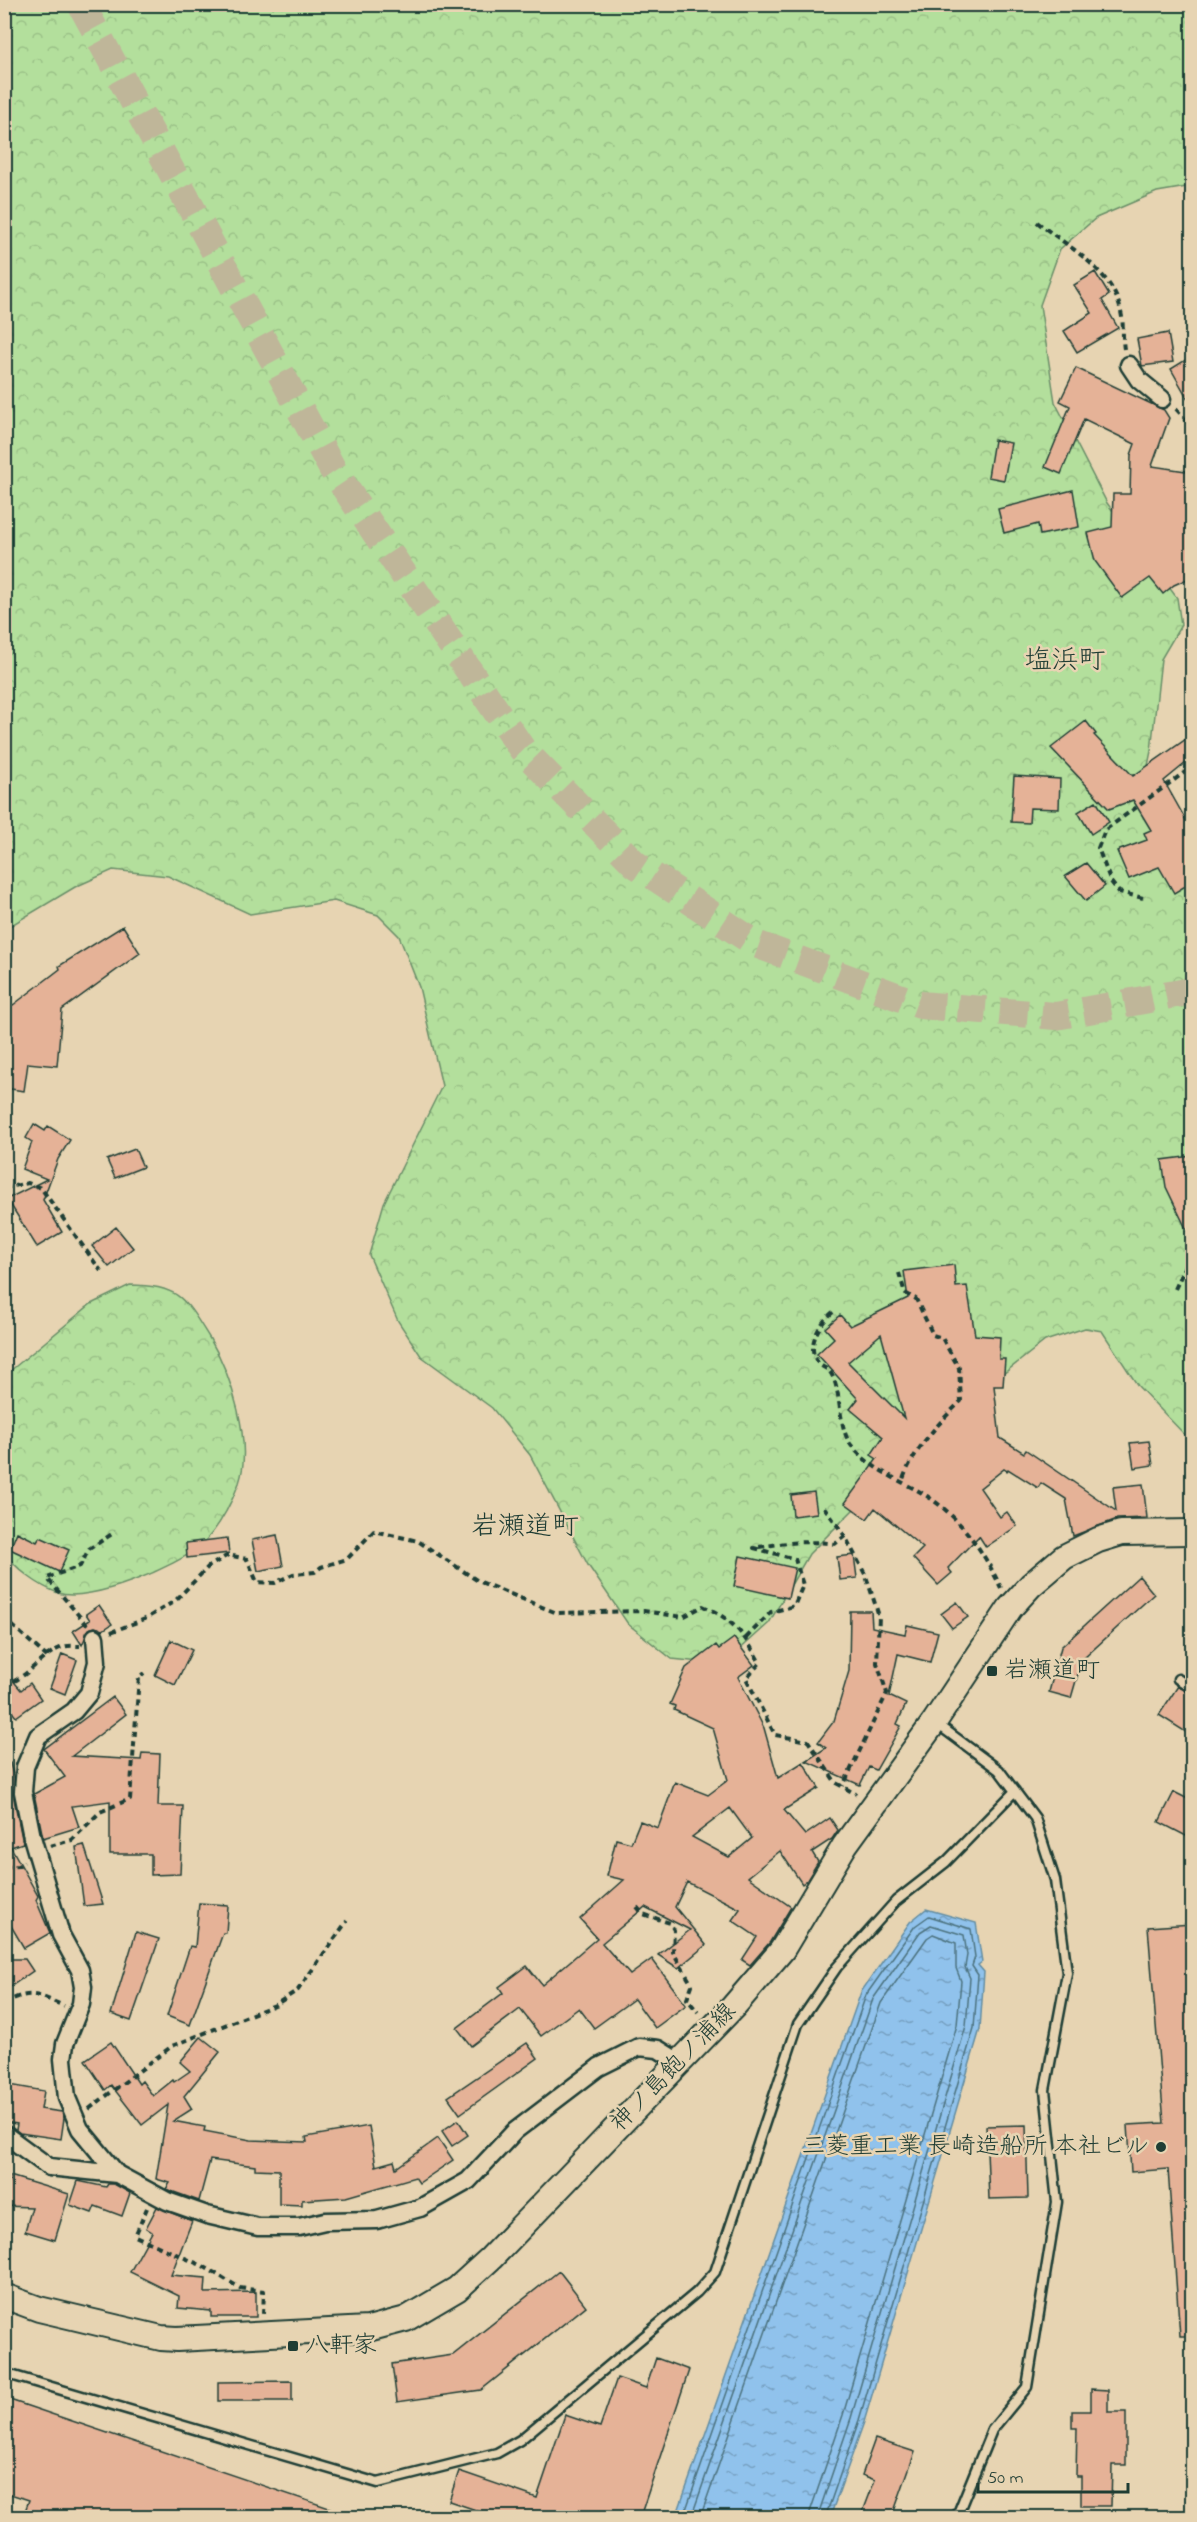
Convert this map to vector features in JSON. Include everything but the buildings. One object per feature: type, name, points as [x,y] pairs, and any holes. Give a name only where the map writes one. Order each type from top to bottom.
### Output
[{"type":"main road","name":"神ノ島飽ノ浦線","points":[[4,2296],[39,2309],[161,2338],[368,2329],[406,2319],[438,2302],[491,2258],[712,2029],[782,1950],[845,1845],[935,1721],[959,1681],[1010,1608],[1044,1572],[1064,1557],[1098,1540],[1139,1532],[1192,1532]]},
{"type":"street","points":[[1129,365],[1139,380],[1162,399]]},
{"type":"street","points":[[96,1637],[98,1662],[89,1694],[74,1711],[43,1730],[33,1746],[25,1767],[25,1810],[61,1935],[80,1970],[83,1987],[78,2012],[65,2044],[63,2058],[67,2098],[75,2117],[93,2146],[117,2174],[153,2194],[207,2215],[258,2227],[299,2227],[325,2221],[377,2220],[429,2204],[468,2181],[515,2131],[599,2067],[639,2047],[658,2049],[679,2062]]},
{"type":"street","points":[[4,2134],[49,2168],[117,2174]]},
{"type":"lane","points":[[1178,1679],[1192,1688]]},
{"type":"lane","points":[[935,1721],[999,1770],[1035,1818],[1055,1880],[1066,1972],[1045,2090],[1057,2202],[1027,2387],[992,2430],[956,2517]]},
{"type":"lane","points":[[4,2373],[378,2483],[497,2453],[520,2440],[697,2292],[716,2272],[798,2024],[837,1967],[897,1901],[945,1862],[1015,1791]]},
{"type":"path","points":[[1037,222],[1095,268],[1110,284],[1121,312],[1124,347],[1129,365]]},
{"type":"path","points":[[1162,399],[1192,426]]},
{"type":"path","points":[[1143,898],[1119,892],[1111,882],[1098,848],[1101,836],[1105,830],[1192,767]]},
{"type":"path","points":[[4,1188],[28,1183],[41,1188],[101,1271]]},
{"type":"path","points":[[1175,1288],[1192,1256]]},
{"type":"path","points":[[899,1273],[905,1293],[916,1299],[933,1335],[942,1338],[959,1368],[961,1401],[917,1450],[908,1463],[902,1482]]},
{"type":"path","points":[[833,1312],[820,1323],[813,1347],[818,1363],[831,1372],[841,1408],[842,1430],[862,1457],[928,1497],[958,1521],[993,1572],[1010,1608]]},
{"type":"path","points":[[824,1507],[844,1536],[866,1576],[879,1616],[877,1663],[887,1693],[843,1786]]},
{"type":"path","points":[[4,1685],[17,1681],[62,1647],[79,1646],[96,1637],[145,1619],[175,1601],[208,1567],[228,1555],[247,1559],[256,1582],[275,1583],[293,1574],[315,1572],[321,1567],[347,1559],[374,1531],[418,1541],[478,1581],[557,1613],[645,1611],[683,1617],[703,1606],[724,1615],[746,1638],[760,1663],[746,1678],[775,1735],[808,1741],[836,1783],[857,1794],[862,1786]]},
{"type":"path","points":[[96,1637],[47,1578],[80,1566],[89,1549],[115,1532]]},
{"type":"path","points":[[746,1638],[771,1612],[794,1606],[803,1585],[795,1558],[754,1548],[785,1542],[816,1541],[835,1544],[844,1536]]},
{"type":"path","points":[[4,1618],[47,1657]]},
{"type":"path","points":[[4,1866],[18,1866],[48,1847],[72,1840],[100,1812],[130,1799],[139,1677],[144,1673]]},
{"type":"path","points":[[637,1907],[643,1914],[670,1923],[674,1930],[673,1952],[692,1985],[687,1999],[712,2029]]},
{"type":"path","points":[[75,2117],[172,2046],[275,2005],[291,1996],[347,1921]]},
{"type":"path","points":[[4,2003],[26,1994],[36,1995],[78,2012]]},
{"type":"path","points":[[153,2194],[135,2236],[203,2266],[240,2288],[264,2291],[263,2335]]},
{"type":"green space","points":[[4,5],[1192,5],[1192,186],[1157,192],[1096,218],[1060,249],[1040,305],[1055,402],[1107,503],[1177,598],[1181,625],[1161,659],[1151,751],[1141,800],[1175,863],[1192,876],[1192,1439],[1184,1434],[1138,1386],[1102,1331],[1085,1328],[1045,1341],[937,1426],[809,1554],[769,1623],[738,1651],[710,1663],[672,1659],[628,1624],[588,1565],[530,1455],[492,1408],[421,1356],[398,1321],[369,1255],[384,1203],[442,1086],[419,987],[399,936],[378,915],[334,901],[250,914],[168,876],[113,870],[75,887],[5,929]]},
{"type":"green space","points":[[130,1285],[160,1288],[179,1297],[187,1304],[210,1339],[225,1371],[238,1409],[242,1429],[243,1467],[228,1508],[207,1539],[190,1554],[154,1572],[111,1588],[72,1595],[58,1593],[28,1576],[5,1552],[4,1376],[91,1304]]},
{"type":"water","points":[[926,1909],[976,1923],[982,1962],[978,1965],[984,1972],[980,2029],[864,2422],[830,2517],[676,2517],[861,1992],[910,1922]]},
{"type":"tunnel","points":[[81,4],[333,470],[522,749],[635,864],[756,944],[920,1005],[1056,1016],[1192,991]]},
{"type":"place","name":"岩瀬道町","points":[[992,1671]]},
{"type":"place","name":"三菱重工業 長崎造船所 本社ビル","points":[[1161,2147]]},
{"type":"place","name":"八軒家","points":[[293,2346]]},
{"type":"district","name":"塩浜町","points":[[1065,661]]},
{"type":"district","name":"岩瀬道町","points":[[525,1527]]}]
